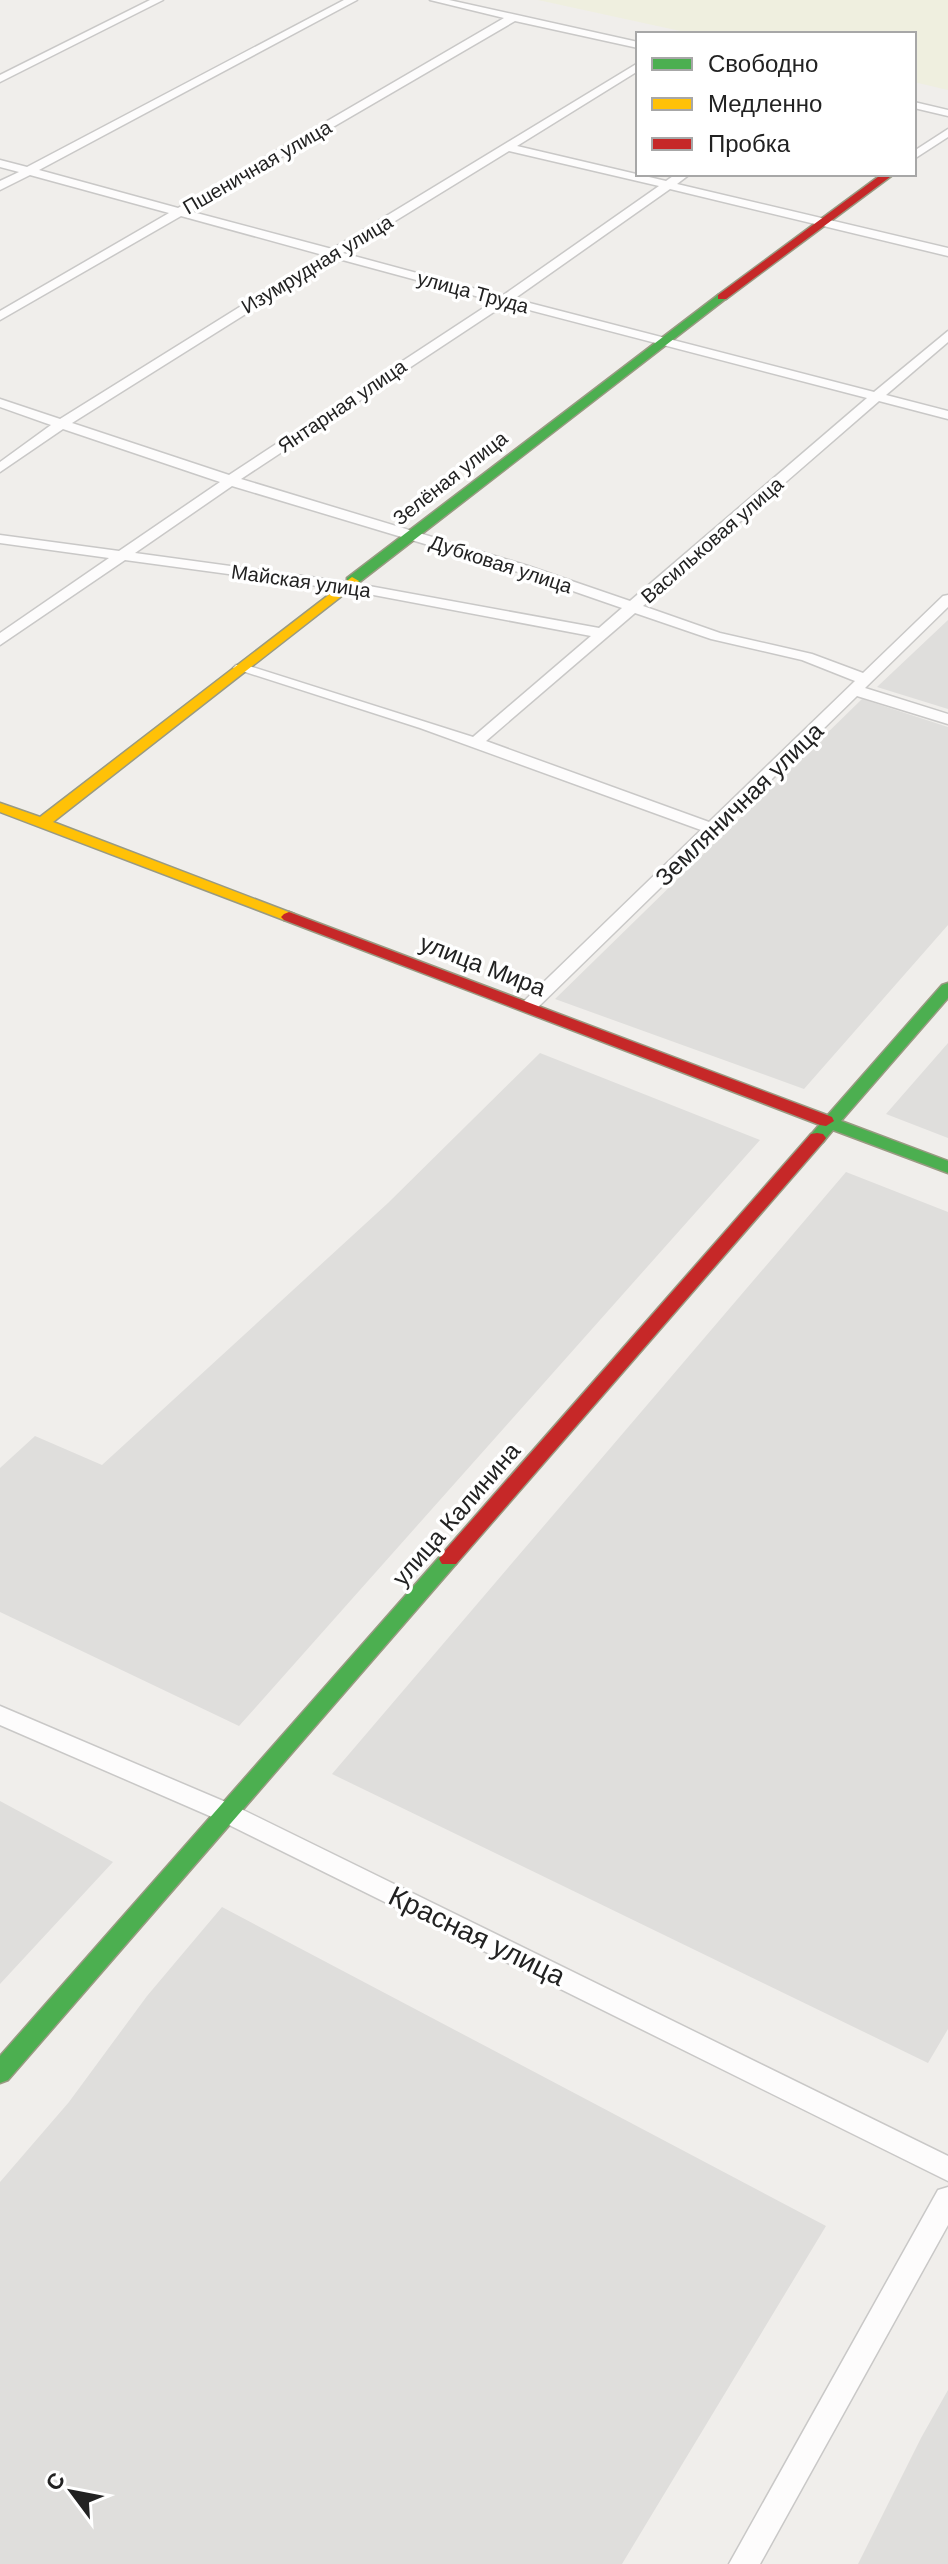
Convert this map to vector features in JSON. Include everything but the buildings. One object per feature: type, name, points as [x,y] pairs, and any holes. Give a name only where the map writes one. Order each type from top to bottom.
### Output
[{"type":"street","points":[[0,79],[158,0]]},
{"type":"street","points":[[0,186],[352,0]]},
{"type":"street","points":[[435,0],[636,45]]},
{"type":"street","name":"Пшеничная улица","points":[[0,316],[514,17]]},
{"type":"street","name":"Изумрудная улица","points":[[0,468],[62,423],[636,67]]},
{"type":"street","points":[[916,105],[948,113]]},
{"type":"street","points":[[916,155],[948,132]]},
{"type":"street","points":[[508,147],[948,252]]},
{"type":"street","name":"улица Труда","points":[[0,163],[333,255],[948,415]]},
{"type":"street","name":"Янтарная улица","points":[[0,640],[504,300],[681,176]]},
{"type":"street","name":"Зелёная улица","points":[[42,823],[820,221],[886,176]]},
{"type":"street","name":"Васильковая улица","points":[[474,744],[948,335]]},
{"type":"street","name":"Дубковая улица","points":[[0,403],[716,636],[807,657],[860,684],[948,719]]},
{"type":"street","name":"Майская улица","points":[[0,539],[347,586],[601,633]]},
{"type":"street","name":"Земляничная улица","points":[[528,1007],[948,599]]},
{"type":"street","points":[[241,668],[474,744],[714,829]]},
{"type":"street","name":"улица Мира","points":[[0,807],[948,1167]]},
{"type":"street","name":"улица Калинина","points":[[0,2073],[948,988]]},
{"type":"street","name":"Красная улица","points":[[0,1715],[227,1813],[948,2169]]},
{"type":"street","points":[[744,2564],[948,2199]]},
{"type":"shaded area","points":[[948,620],[948,709],[877,687]]},
{"type":"shaded area","points":[[862,699],[948,727],[948,925],[804,1089],[555,999]]},
{"type":"shaded area","points":[[948,1043],[948,1138],[886,1114]]},
{"type":"shaded area","points":[[540,1053],[760,1140],[239,1726],[0,1612],[0,1468],[35,1436],[102,1465],[388,1203]]},
{"type":"shaded area","points":[[846,1172],[948,1212],[948,2029],[928,2063],[332,1774]]},
{"type":"shaded area","points":[[0,1801],[113,1862],[0,1984]]},
{"type":"shaded area","points":[[222,1907],[826,2226],[622,2564],[0,2564],[0,2182],[69,2102],[147,1996]]},
{"type":"shaded area","points":[[948,2390],[948,2564],[858,2564],[921,2438]]},
{"type":"green space","points":[[538,0],[948,0],[948,90],[916,82],[916,32],[685,32]]},
{"type":"traffic: fast","points":[[352,581],[722,297]]},
{"type":"traffic: fast","points":[[817,1138],[948,988]]},
{"type":"traffic: fast","points":[[826,1121],[948,1167]]},
{"type":"traffic: fast","points":[[0,2073],[449,1559]]},
{"type":"traffic: slow","points":[[42,823],[352,581]]},
{"type":"traffic: slow","points":[[0,807],[289,917]]},
{"type":"traffic: jam","points":[[722,297],[886,176]]},
{"type":"traffic: jam","points":[[289,917],[826,1121]]},
{"type":"traffic: jam","points":[[449,1559],[817,1138]]}]
